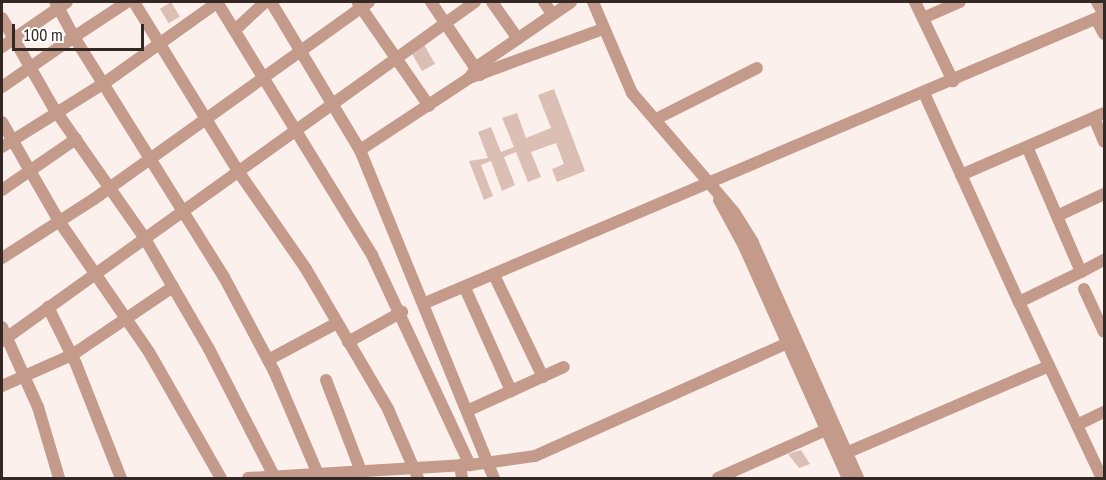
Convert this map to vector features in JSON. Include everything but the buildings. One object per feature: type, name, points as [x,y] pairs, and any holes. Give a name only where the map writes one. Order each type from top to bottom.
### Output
[{"type":"street","points":[[2,87],[127,2]]},
{"type":"street","points":[[134,2],[238,171],[306,269],[348,342],[417,473]]},
{"type":"street","points":[[7,144],[103,84],[217,2],[296,130],[402,312],[465,465],[462,478]]},
{"type":"street","points":[[235,30],[265,2]]},
{"type":"street","points":[[271,2],[302,50],[360,150],[469,410],[494,478]]},
{"type":"street","points":[[431,2],[476,75]]},
{"type":"street","points":[[59,478],[25,378],[3,335],[48,307],[475,2]]},
{"type":"street","points":[[492,2],[518,39]]},
{"type":"street","points":[[544,2],[552,14]]},
{"type":"street","points":[[360,150],[476,75],[518,39],[571,2]]},
{"type":"street","points":[[593,2],[632,93],[712,185],[753,243],[858,478]]},
{"type":"street","points":[[915,2],[953,81]]},
{"type":"street","points":[[923,18],[960,2]]},
{"type":"street","points":[[1097,2],[1102,16],[1104,34]]},
{"type":"street","points":[[2,47],[60,3],[74,37],[180,212],[225,277],[268,360],[318,474]]},
{"type":"street","points":[[2,258],[109,187],[302,50],[362,4],[394,59],[429,106]]},
{"type":"street","points":[[425,303],[495,277],[1102,16]]},
{"type":"street","points":[[2,18],[58,113],[144,237],[274,478]]},
{"type":"street","points":[[476,75],[603,29]]},
{"type":"street","points":[[656,119],[757,68]]},
{"type":"street","points":[[924,93],[1102,478]]},
{"type":"street","points":[[961,175],[1028,149],[1099,116],[1104,141]]},
{"type":"street","points":[[2,122],[7,144],[29,170],[59,221],[127,320],[221,478]]},
{"type":"street","points":[[2,190],[76,139]]},
{"type":"street","points":[[1028,149],[1081,272]]},
{"type":"street","points":[[712,185],[748,254],[785,344],[848,478]]},
{"type":"street","points":[[1057,216],[1104,194]]},
{"type":"street","points":[[1019,302],[1104,260]]},
{"type":"street","points":[[495,277],[543,377]]},
{"type":"street","points":[[2,386],[25,378],[72,355],[173,287]]},
{"type":"street","points":[[465,288],[511,391]]},
{"type":"street","points":[[1084,289],[1104,332]]},
{"type":"street","points":[[48,307],[72,355],[120,478]]},
{"type":"street","points":[[348,342],[402,312]]},
{"type":"street","points":[[268,360],[337,323]]},
{"type":"street","points":[[248,478],[318,474],[417,473],[558,448],[785,344]]},
{"type":"street","points":[[846,453],[1049,366]]},
{"type":"street","points":[[469,410],[564,368]]},
{"type":"street","points":[[326,380],[353,474]]},
{"type":"street","points":[[1077,425],[1104,412]]},
{"type":"street","points":[[718,478],[826,430]]}]
